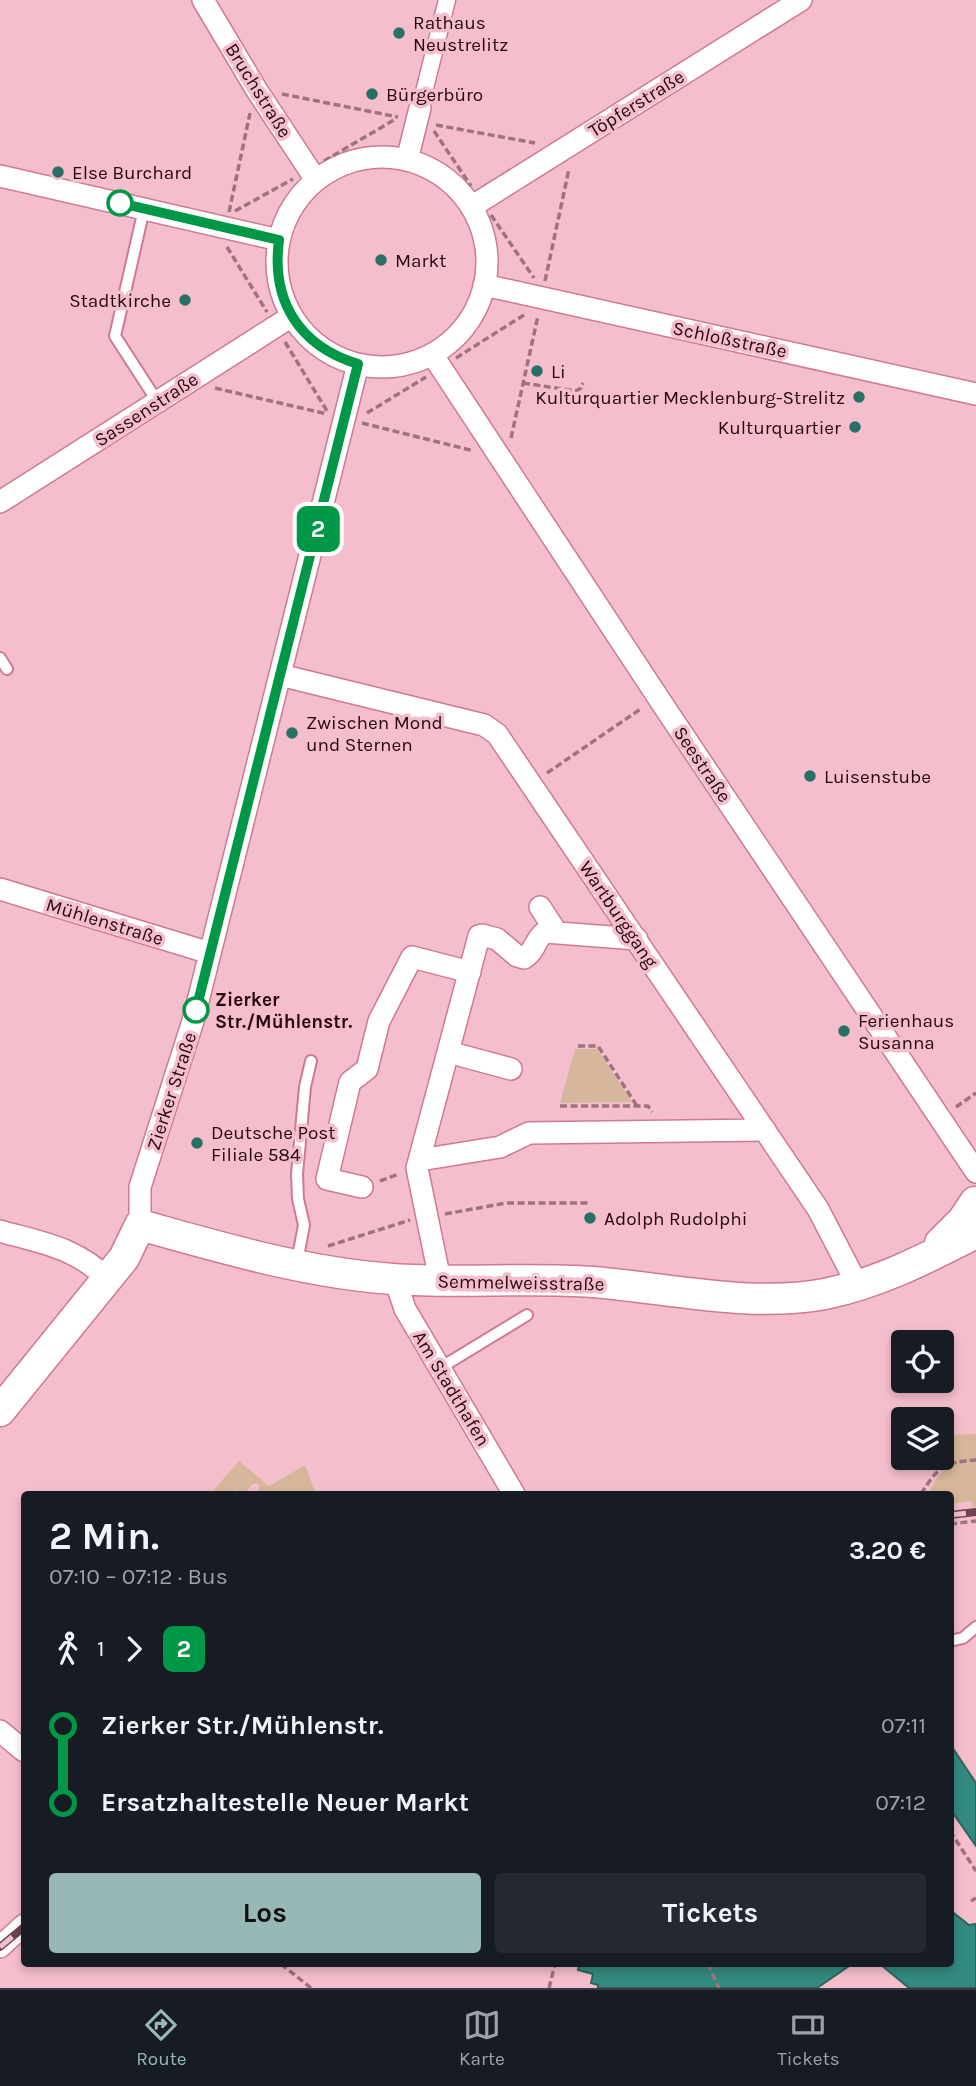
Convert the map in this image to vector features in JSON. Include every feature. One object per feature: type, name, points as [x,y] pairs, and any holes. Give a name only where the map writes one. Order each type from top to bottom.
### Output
[{"type":"main road","name":"Semmelweisstraße","points":[[903,1270],[946,1239],[976,1202]]},
{"type":"main road","name":"Semmelweisstraße","points":[[140,1225],[328,1272],[395,1279],[589,1282],[760,1299],[823,1294],[859,1286],[903,1270],[976,1233]]},
{"type":"main road","name":"Zierker Straße","points":[[0,1411],[99,1271],[124,1258],[140,1225]]},
{"type":"street","name":"Bruchstraße","points":[[203,0],[313,175]]},
{"type":"street","points":[[407,160],[446,0]]},
{"type":"street","name":"Töpferstraße","points":[[476,204],[802,0]]},
{"type":"street","points":[[359,160],[407,160],[443,177],[476,204],[485,244],[484,285],[479,302],[437,361],[389,367],[358,364],[327,352],[301,330],[283,321],[277,271],[279,240],[292,206],[313,175],[359,160]]},
{"type":"street","points":[[0,176],[144,209],[228,219],[279,240]]},
{"type":"street","name":"Schloßstraße","points":[[484,285],[543,290],[976,394]]},
{"type":"street","name":"Sassenstraße","points":[[0,502],[283,321]]},
{"type":"street","name":"Seestraße","points":[[437,361],[657,696],[976,1172]]},
{"type":"street","name":"Zierker Straße","points":[[140,1225],[140,1187],[193,1021],[280,675],[352,421],[358,364]]},
{"type":"street","name":"Wartburggang","points":[[280,675],[484,725],[497,734],[818,1209],[859,1286]]},
{"type":"street","name":"Mühlenstraße","points":[[0,889],[210,953]]},
{"type":"street","points":[[540,907],[557,933]]},
{"type":"street","points":[[440,1280],[418,1164],[480,935],[497,939],[517,956],[524,958],[534,947],[537,937],[545,932],[637,939]]},
{"type":"street","points":[[362,1187],[327,1179],[350,1082],[366,1069],[379,1021],[412,957],[470,972]]},
{"type":"street","points":[[448,1052],[511,1069]]},
{"type":"street","points":[[418,1164],[500,1147],[529,1133],[765,1130]]},
{"type":"street","points":[[0,1231],[69,1251],[99,1271]]},
{"type":"street","name":"Am Stadthafen","points":[[395,1279],[405,1309],[512,1491]]},
{"type":"street","points":[[0,1731],[21,1748]]},
{"type":"street","points":[[0,1947],[21,1928]]},
{"type":"lane","points":[[144,209],[115,336],[157,401]]},
{"type":"lane","points":[[0,658],[7,669]]},
{"type":"lane","points":[[297,1266],[304,1225],[298,1199],[299,1152],[305,1087],[311,1061]]},
{"type":"lane","points":[[440,1368],[527,1315]]},
{"type":"lane","points":[[954,1640],[963,1638],[976,1627]]},
{"type":"path","points":[[202,373],[211,387],[329,415],[283,321],[227,247],[222,246],[251,105],[271,92],[395,117],[418,114]]},
{"type":"path","points":[[228,219],[236,211],[313,175],[395,117]]},
{"type":"path","points":[[433,124],[553,147],[571,158],[543,290],[476,204],[432,128],[433,124]]},
{"type":"path","points":[[531,311],[539,312],[510,444],[485,460],[475,451],[352,421],[437,361],[531,311]]},
{"type":"path","points":[[523,383],[576,391],[583,383]]},
{"type":"path","points":[[531,784],[657,696]]},
{"type":"path","points":[[578,1046],[598,1046],[637,1106]]},
{"type":"path","points":[[940,1118],[976,1093]]},
{"type":"path","points":[[966,1100],[976,1101]]},
{"type":"path","points":[[560,1106],[648,1105],[664,1131]]},
{"type":"path","points":[[362,1187],[418,1164]]},
{"type":"path","points":[[923,1491],[941,1467],[956,1461],[976,1460]]},
{"type":"path","points":[[954,1524],[976,1521]]},
{"type":"path","points":[[954,1838],[976,1871]]},
{"type":"path","points":[[971,1901],[976,1898]]},
{"type":"path","points":[[285,1967],[311,1988]]},
{"type":"path","points":[[549,1988],[554,1967]]},
{"type":"path","points":[[709,1967],[719,1988]]},
{"type":"shaded area","points":[[575,1049],[597,1049],[632,1102],[560,1103]]},
{"type":"shaded area","points":[[976,1434],[976,1507],[973,1507],[971,1501],[954,1503],[954,1491],[930,1491],[945,1470],[954,1470],[954,1435]]},
{"type":"shaded area","points":[[239,1461],[269,1486],[305,1465],[315,1491],[258,1491],[259,1486],[256,1483],[247,1491],[213,1491]]},
{"type":"shaded area","points":[[954,1750],[976,1783],[976,1846],[954,1815]]},
{"type":"shaded area","points":[[954,1913],[969,1925],[976,1924],[976,1988],[909,1988],[884,1967],[954,1967]]},
{"type":"shaded area","points":[[578,1967],[848,1967],[817,1988],[598,1988],[598,1985],[591,1983],[593,1974],[578,1970]]},
{"type":"railway","points":[[954,1515],[976,1512]]},
{"type":"railway","points":[[0,1947],[21,1930]]},
{"type":"bus line","name":"2","points":[[120,203],[279,240],[277,271],[284,302],[292,316],[313,342],[327,352],[358,364],[196,1010]]},
{"type":"place","name":"Rathaus Neustrelitz","points":[[399,33]]},
{"type":"place","name":"Bürgerbüro","points":[[372,94]]},
{"type":"place","name":"Else Burchard","points":[[58,172]]},
{"type":"place","name":"Markt","points":[[381,260]]},
{"type":"place","name":"Stadtkirche","points":[[185,300]]},
{"type":"place","name":"Li","points":[[537,371]]},
{"type":"place","name":"Kulturquartier Mecklenburg-Strelitz","points":[[859,397]]},
{"type":"place","name":"Kulturquartier","points":[[855,427]]},
{"type":"place","name":"Zwischen Mond und Sternen","points":[[292,733]]},
{"type":"place","name":"Luisenstube","points":[[810,776]]},
{"type":"place","name":"Zierker Str./Mühlenstr.","points":[[196,1010]]},
{"type":"place","name":"Ferienhaus Susanna","points":[[844,1031]]},
{"type":"place","name":"Deutsche Post Filiale 584","points":[[197,1143]]},
{"type":"place","name":"Adolph Rudolphi","points":[[590,1218]]}]
